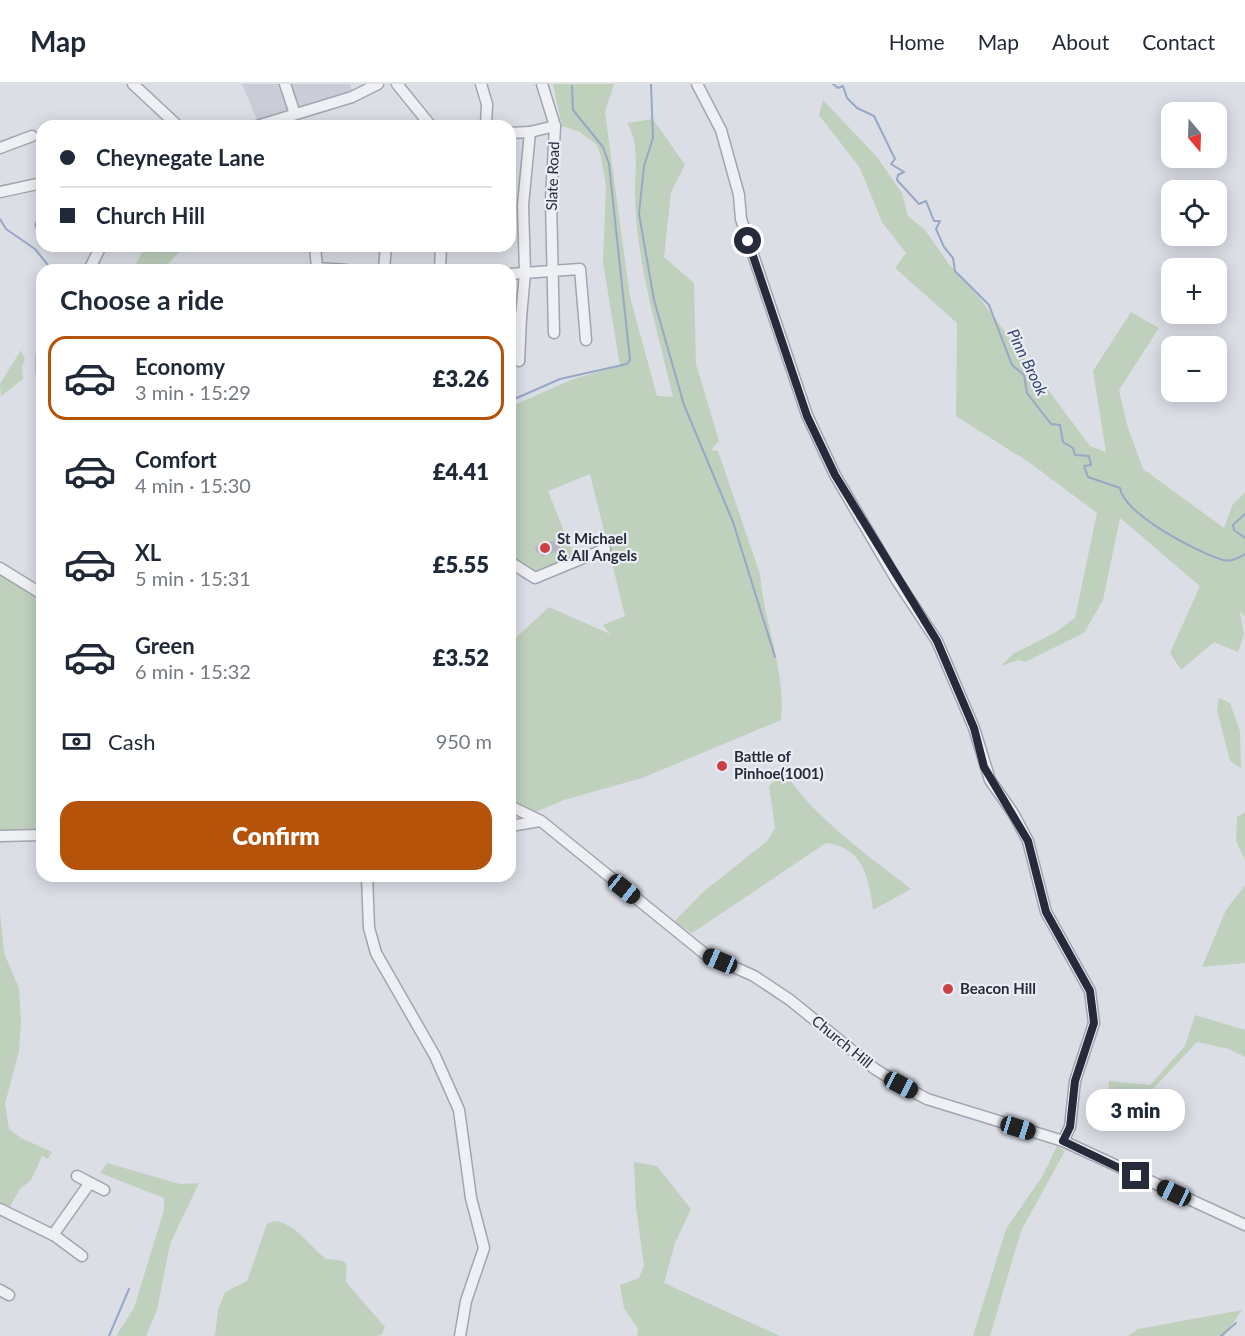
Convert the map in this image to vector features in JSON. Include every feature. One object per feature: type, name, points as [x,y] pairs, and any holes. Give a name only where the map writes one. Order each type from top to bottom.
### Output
[{"type":"street","points":[[133,84],[172,120]]},
{"type":"street","points":[[285,84],[295,114]]},
{"type":"street","points":[[276,120],[352,97],[378,84]]},
{"type":"street","points":[[397,84],[426,120]]},
{"type":"street","points":[[481,84],[487,104],[486,120]]},
{"type":"street","name":"Slate Road","points":[[542,84],[555,126],[551,200],[554,333]]},
{"type":"street","points":[[697,84],[721,130],[739,195],[741,219],[807,416],[835,475],[937,641],[974,728],[984,767],[1028,841],[1046,912],[1090,991],[1094,1023],[1075,1081],[1070,1127],[1063,1141]]},
{"type":"street","points":[[516,133],[555,126]]},
{"type":"street","points":[[519,361],[517,321],[525,273],[523,205],[530,132]]},
{"type":"street","points":[[0,148],[32,136]]},
{"type":"street","points":[[0,192],[36,184]]},
{"type":"street","points":[[516,273],[580,269],[586,340]]},
{"type":"street","points":[[516,566],[535,578],[605,549]]},
{"type":"street","points":[[0,568],[36,590]]},
{"type":"street","name":"Church Hill","points":[[516,809],[541,821],[705,954],[754,975],[790,1000],[875,1069],[901,1085],[927,1099],[951,1108],[1063,1141],[1245,1224]]},
{"type":"street","points":[[516,825],[541,821]]},
{"type":"street","points":[[0,836],[36,836]]},
{"type":"street","points":[[367,882],[369,928],[376,953],[435,1056],[459,1110],[471,1198],[484,1248],[466,1301],[460,1336]]},
{"type":"street","points":[[77,1176],[104,1190]]},
{"type":"street","points":[[53,1235],[89,1184]]},
{"type":"street","points":[[0,1209],[53,1235],[82,1256]]},
{"type":"shaded area","points":[[242,84],[350,84],[352,90],[257,120]]},
{"type":"green space","points":[[553,84],[614,84],[605,112],[630,297],[657,396],[673,397],[649,298],[640,249],[635,199],[634,140],[627,123],[653,119],[685,165],[671,192],[664,257],[694,283],[696,364],[719,441],[711,450],[718,451],[760,574],[778,665],[782,701],[781,720],[642,778],[564,800],[536,812],[516,802],[516,637],[549,607],[610,634],[603,625],[625,616],[590,474],[548,491],[576,561],[535,578],[516,564],[516,404],[573,379],[620,366],[603,262],[606,186],[601,157],[597,145],[580,132],[562,126]]},
{"type":"green space","points":[[823,100],[877,157],[902,193],[908,216],[925,230],[949,264],[982,301],[1090,446],[1106,452],[1093,371],[1131,312],[1159,328],[1119,390],[1127,425],[1143,469],[1224,528],[1233,504],[1245,493],[1245,616],[1240,612],[1244,635],[1238,652],[1214,642],[1181,670],[1170,653],[1200,586],[1120,518],[1103,600],[1084,633],[1025,662],[1019,660],[1001,666],[1013,654],[1056,632],[1075,618],[1097,513],[1030,463],[956,416],[957,323],[895,268],[906,253],[882,222],[860,168],[819,115]]},
{"type":"green space","points":[[142,252],[179,252],[168,264],[136,264]]},
{"type":"green space","points":[[21,350],[25,360],[22,366],[23,379],[1,396],[0,384]]},
{"type":"green space","points":[[0,573],[36,595],[36,832],[0,832]]},
{"type":"green space","points":[[1219,698],[1230,703],[1240,731],[1241,768],[1230,761],[1217,710]]},
{"type":"green space","points":[[784,772],[797,790],[827,821],[911,889],[873,910],[862,866],[848,851],[826,843],[692,933],[674,922],[702,893],[767,841],[775,828],[769,786]]},
{"type":"green space","points":[[1245,812],[1245,860],[1236,841],[1237,817]]},
{"type":"green space","points":[[1245,885],[1245,963],[1202,967],[1226,910]]},
{"type":"green space","points":[[0,912],[4,953],[19,988],[21,1021],[19,1051],[5,1104],[9,1129],[21,1138],[52,1152],[48,1159],[42,1156],[31,1180],[20,1189],[8,1210],[0,1207]]},
{"type":"green space","points":[[1195,1015],[1245,1030],[1245,1057],[1229,1049],[1197,1042],[1152,1090],[1125,1095],[1109,1094],[1109,1081],[1150,1085],[1185,1046]]},
{"type":"green space","points":[[1057,1146],[1065,1151],[1021,1231],[990,1336],[973,1336],[1006,1229],[1043,1175]]},
{"type":"green space","points":[[634,1162],[657,1166],[691,1209],[675,1243],[664,1283],[780,1336],[637,1336],[638,1329],[624,1308],[620,1285],[639,1278],[644,1266],[636,1208]]},
{"type":"green space","points":[[107,1163],[180,1184],[199,1183],[170,1244],[157,1310],[146,1336],[116,1336],[134,1308],[164,1210],[164,1198],[100,1173]]},
{"type":"green space","points":[[274,1221],[296,1230],[326,1259],[346,1263],[346,1282],[385,1327],[382,1334],[378,1336],[215,1336],[218,1310],[225,1292],[247,1281],[267,1224]]},
{"type":"green space","points":[[1242,1310],[1224,1336],[1128,1336],[1138,1329]]},
{"type":"building","name":"St Michael & All Angels","points":[[558,541],[560,547],[558,551],[541,557],[535,547]]},
{"type":"waterway","points":[[651,84],[653,138],[644,166],[639,214],[654,300],[684,405],[733,522],[775,657]]},
{"type":"waterway","name":"Pinn Brook","points":[[833,84],[838,88],[843,86],[847,98],[857,108],[874,116],[895,159],[891,164],[904,172],[898,175],[897,180],[919,204],[926,201],[934,221],[940,221],[936,229],[944,247],[953,258],[955,271],[989,305],[1012,365],[1024,375],[1027,393],[1051,424],[1060,425],[1063,442],[1073,448],[1075,455],[1089,456],[1091,465],[1084,466],[1088,477],[1120,488],[1134,509],[1180,541],[1223,560],[1235,559],[1245,554]]},
{"type":"waterway","points":[[516,398],[560,379],[627,364],[630,360],[609,164],[603,147],[573,110],[572,86]]},
{"type":"waterway","points":[[0,219],[6,229],[36,250]]},
{"type":"waterway","points":[[37,252],[47,264]]},
{"type":"waterway","points":[[1245,514],[1233,525],[1234,530],[1245,538]]},
{"type":"waterway","points":[[109,1336],[129,1289]]},
{"type":"waterway","points":[[1221,1336],[1236,1323]]},
{"type":"place","name":"St Michael & All Angels","points":[[545,548]]},
{"type":"place","name":"Battle of Pinhoe(1001)","points":[[722,766]]},
{"type":"place","name":"Beacon Hill","points":[[948,989]]},
{"type":"route","points":[[748,241],[807,416],[835,475],[865,527],[937,641],[974,728],[984,767],[1028,841],[1046,912],[1090,991],[1094,1023],[1075,1081],[1070,1127],[1063,1141],[1136,1176]]}]
